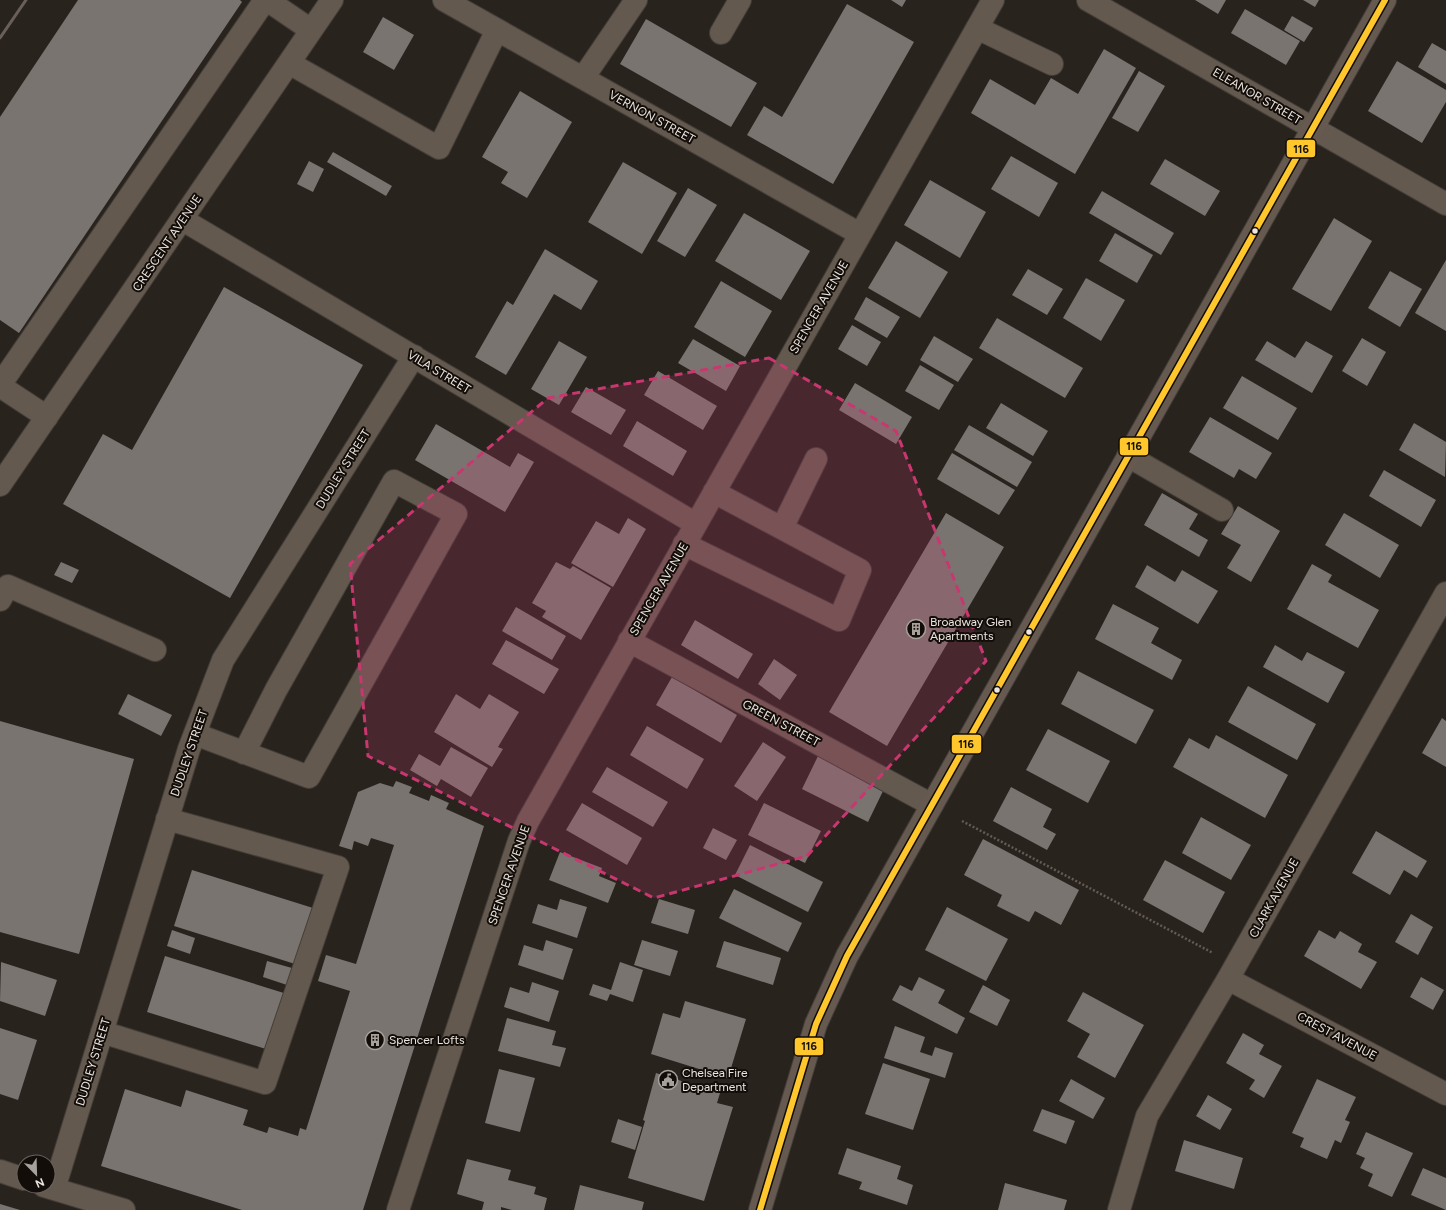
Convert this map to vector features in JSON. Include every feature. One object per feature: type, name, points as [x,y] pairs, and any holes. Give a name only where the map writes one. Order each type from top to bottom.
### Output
[{"type":"main road","points":[[760,1210],[816,1024],[825,1001],[847,956],[1385,0]]},
{"type":"street","points":[[47,417],[0,385],[266,0],[311,30]]},
{"type":"street","name":"CRESCENT AVENUE","points":[[0,485],[183,220],[332,0]]},
{"type":"street","name":"VERNON STREET","points":[[444,0],[860,234]]},
{"type":"street","points":[[583,78],[636,0]]},
{"type":"street","points":[[721,32],[740,0]]},
{"type":"street","name":"SPENCER AVENUE","points":[[398,1210],[519,840],[538,803],[629,641],[993,0]]},
{"type":"street","name":"ELEANOR STREET","points":[[1088,0],[1446,204]]},
{"type":"street","points":[[977,28],[1052,64]]},
{"type":"street","points":[[289,64],[439,148],[497,30]]},
{"type":"street","name":"VILA STREET","points":[[183,220],[696,524]]},
{"type":"street","name":"DUDLEY STREET","points":[[56,1167],[102,1032],[195,734],[223,660],[414,356]]},
{"type":"street","points":[[1128,456],[1222,510]]},
{"type":"street","points":[[782,528],[816,459]]},
{"type":"street","points":[[195,734],[244,753],[309,777],[456,514],[394,481],[276,690],[244,753]]},
{"type":"street","points":[[684,544],[838,620],[860,570],[714,492]]},
{"type":"street","points":[[0,600],[8,586],[155,650]]},
{"type":"street","name":"CLARK AVENUE","points":[[1119,1210],[1147,1116],[1232,972],[1446,593]]},
{"type":"street","name":"GREEN STREET","points":[[629,641],[932,805]]},
{"type":"street","points":[[102,1032],[265,1083],[338,867],[168,819]]},
{"type":"street","name":"CREST AVENUE","points":[[1232,972],[1446,1094]]},
{"type":"street","points":[[0,1171],[16,1176]]},
{"type":"street","points":[[56,1190],[112,1208]]},
{"type":"path","points":[[962,821],[1232,972]]},
{"type":"highlighted area","points":[[769,358],[896,431],[986,661],[807,856],[654,898],[368,756],[350,564],[548,398]]},
{"type":"building","points":[[78,0],[240,0],[242,2],[19,333],[0,320],[0,117]]},
{"type":"building","points":[[891,0],[906,0],[902,7]]},
{"type":"building","points":[[1195,0],[1226,0],[1218,14]]},
{"type":"building","points":[[1303,0],[1319,0],[1315,7]]},
{"type":"building","points":[[847,4],[914,42],[833,184],[747,135],[764,106],[782,117]]},
{"type":"building","points":[[1245,9],[1300,41],[1286,65],[1231,33]]},
{"type":"building","points":[[1292,16],[1313,28],[1304,42],[1284,30]]},
{"type":"building","points":[[383,17],[414,35],[394,70],[363,52]]},
{"type":"building","points":[[646,19],[757,83],[731,127],[620,64]]},
{"type":"building","points":[[1432,43],[1446,51],[1446,84],[1418,67]]},
{"type":"building","points":[[1104,49],[1136,68],[1075,174],[971,113],[990,79],[1035,105],[1051,78],[1078,94]]},
{"type":"building","points":[[1397,61],[1446,90],[1446,102],[1422,143],[1368,111]]},
{"type":"building","points":[[1139,71],[1165,86],[1138,132],[1112,118]]},
{"type":"building","points":[[520,91],[572,122],[527,198],[501,183],[508,172],[482,157]]},
{"type":"building","points":[[333,152],[392,186],[386,196],[327,162]]},
{"type":"building","points":[[1011,156],[1058,183],[1039,217],[991,189]]},
{"type":"building","points":[[1165,159],[1220,191],[1205,216],[1150,184]]},
{"type":"building","points":[[309,161],[324,169],[313,192],[297,184]]},
{"type":"building","points":[[623,162],[677,193],[642,254],[588,222]]},
{"type":"building","points":[[930,180],[986,212],[960,258],[904,225]]},
{"type":"building","points":[[688,188],[717,205],[685,257],[657,241]]},
{"type":"building","points":[[1102,191],[1174,233],[1161,255],[1089,213]]},
{"type":"building","points":[[744,213],[810,251],[781,300],[715,261]]},
{"type":"building","points":[[1334,218],[1372,241],[1331,311],[1292,289]]},
{"type":"building","points":[[1115,233],[1153,255],[1137,283],[1099,261]]},
{"type":"building","points":[[896,241],[948,272],[920,318],[868,288]]},
{"type":"building","points":[[545,249],[598,281],[581,310],[554,294],[506,375],[475,357],[507,301],[513,305]]},
{"type":"building","points":[[1446,260],[1446,331],[1415,313]]},
{"type":"building","points":[[1028,269],[1063,289],[1047,315],[1012,295]]},
{"type":"building","points":[[1390,271],[1422,289],[1400,327],[1368,308]]},
{"type":"building","points":[[1086,278],[1125,300],[1101,341],[1063,318]]},
{"type":"building","points":[[721,281],[772,311],[745,357],[694,327]]},
{"type":"building","points":[[224,287],[363,365],[230,598],[63,504],[103,434],[132,450]]},
{"type":"building","points":[[866,297],[900,317],[887,338],[854,319]]},
{"type":"building","points":[[997,318],[1083,368],[1065,398],[979,348]]},
{"type":"building","points":[[852,325],[881,342],[867,366],[838,349]]},
{"type":"building","points":[[934,336],[973,359],[958,382],[920,360]]},
{"type":"building","points":[[1362,338],[1386,352],[1367,386],[1342,371]]},
{"type":"building","points":[[693,339],[740,366],[726,391],[678,363]]},
{"type":"building","points":[[559,341],[587,357],[559,405],[531,389]]},
{"type":"building","points":[[1267,341],[1295,358],[1306,341],[1333,356],[1312,393],[1255,360]]},
{"type":"building","points":[[920,365],[954,385],[939,410],[905,391]]},
{"type":"building","points":[[658,371],[717,406],[703,430],[644,395]]},
{"type":"building","points":[[1242,376],[1297,408],[1278,440],[1223,408]]},
{"type":"building","points":[[855,383],[912,417],[896,444],[839,410]]},
{"type":"building","points":[[586,387],[626,410],[611,435],[571,412]]},
{"type":"building","points":[[1001,403],[1048,431],[1033,456],[986,428]]},
{"type":"building","points":[[1210,417],[1272,453],[1256,479],[1239,469],[1234,478],[1189,452]]},
{"type":"building","points":[[637,421],[687,451],[673,476],[623,446]]},
{"type":"building","points":[[1414,423],[1446,442],[1445,477],[1399,450]]},
{"type":"building","points":[[436,424],[510,467],[518,453],[534,462],[505,512],[415,460]]},
{"type":"building","points":[[969,425],[1032,462],[1017,487],[954,450]]},
{"type":"building","points":[[952,453],[1015,490],[999,515],[937,479]]},
{"type":"building","points":[[1384,470],[1436,500],[1421,527],[1369,496]]},
{"type":"building","points":[[1162,493],[1198,514],[1189,529],[1208,540],[1199,557],[1144,525]]},
{"type":"building","points":[[1238,506],[1280,531],[1251,582],[1227,568],[1241,545],[1221,534]]},
{"type":"building","name":"Broadway Glen Apartments","points":[[946,513],[1004,547],[887,746],[829,712]]},
{"type":"building","points":[[1344,513],[1399,545],[1380,578],[1325,545]]},
{"type":"building","points":[[628,518],[646,529],[613,587],[571,563],[596,521],[619,534]]},
{"type":"building","points":[[61,562],[79,570],[72,583],[54,575]]},
{"type":"building","points":[[556,562],[570,569],[573,566],[611,588],[581,640],[542,617],[546,611],[532,603]]},
{"type":"building","points":[[1312,564],[1332,575],[1328,582],[1379,610],[1358,648],[1287,609]]},
{"type":"building","points":[[1147,565],[1175,582],[1182,570],[1218,591],[1198,624],[1135,587]]},
{"type":"building","points":[[1113,604],[1159,628],[1151,643],[1182,660],[1172,680],[1095,639]]},
{"type":"building","points":[[516,607],[566,636],[552,660],[502,631]]},
{"type":"building","points":[[695,620],[753,654],[738,679],[681,645]]},
{"type":"building","points":[[506,640],[559,669],[544,694],[492,664]]},
{"type":"building","points":[[1275,645],[1302,661],[1307,652],[1345,672],[1328,703],[1263,667]]},
{"type":"building","points":[[774,659],[797,675],[780,700],[758,684]]},
{"type":"building","points":[[1078,671],[1154,710],[1136,744],[1061,704]]},
{"type":"building","points":[[672,677],[737,715],[721,743],[656,705]]},
{"type":"building","points":[[1248,686],[1316,724],[1297,760],[1228,722]]},
{"type":"building","points":[[128,694],[172,715],[161,736],[118,714]]},
{"type":"building","points":[[456,694],[480,709],[489,694],[519,712],[498,747],[503,749],[492,767],[434,732]]},
{"type":"building","points":[[1442,718],[1446,721],[1446,767],[1422,753]]},
{"type":"building","points":[[0,721],[134,759],[79,954],[0,932]]},
{"type":"building","points":[[647,726],[704,759],[687,789],[630,755]]},
{"type":"building","points":[[1048,729],[1110,761],[1088,803],[1026,770]]},
{"type":"building","points":[[1216,735],[1288,775],[1265,818],[1173,767],[1189,738],[1209,749]]},
{"type":"building","points":[[763,742],[786,757],[757,801],[734,786]]},
{"type":"building","points":[[451,747],[488,768],[471,797],[441,779],[437,786],[410,770],[419,754],[440,766]]},
{"type":"building","points":[[818,756],[884,789],[868,822],[802,789]]},
{"type":"building","points":[[607,767],[668,802],[653,827],[592,792]]},
{"type":"building","name":"Spencer Lofts","points":[[396,781],[412,787],[409,793],[429,801],[431,795],[449,803],[446,809],[484,826],[363,1210],[242,1210],[101,1166],[125,1089],[181,1107],[186,1090],[248,1110],[243,1125],[267,1133],[269,1127],[298,1136],[300,1128],[306,1130],[350,991],[318,981],[326,955],[356,964],[394,845],[371,838],[368,846],[354,841],[352,850],[339,846],[358,792],[380,783],[393,787]]},
{"type":"building","points":[[1011,787],[1052,809],[1043,827],[1056,834],[1047,850],[993,821]]},
{"type":"building","points":[[582,803],[642,838],[627,865],[566,830]]},
{"type":"building","points":[[764,803],[821,831],[805,863],[748,835]]},
{"type":"building","points":[[1201,817],[1251,845],[1231,880],[1182,853]]},
{"type":"building","points":[[713,828],[737,840],[726,860],[703,848]]},
{"type":"building","points":[[1376,831],[1427,861],[1417,878],[1404,870],[1390,895],[1352,873]]},
{"type":"building","points":[[983,839],[1079,890],[1061,925],[1035,911],[1029,922],[997,906],[1002,895],[964,875]]},
{"type":"building","points":[[750,845],[823,882],[808,912],[735,875]]},
{"type":"building","points":[[560,852],[602,868],[599,876],[616,883],[608,903],[549,880]]},
{"type":"building","points":[[1165,860],[1225,892],[1203,933],[1143,900]]},
{"type":"building","points":[[192,870],[313,908],[295,964],[174,926]]},
{"type":"building","points":[[734,889],[802,923],[788,952],[719,918]]},
{"type":"building","points":[[560,899],[587,907],[577,938],[532,923],[538,904],[557,910]]},
{"type":"building","points":[[659,899],[695,910],[688,934],[651,923]]},
{"type":"building","points":[[947,907],[1008,939],[986,981],[925,950]]},
{"type":"building","points":[[1411,914],[1433,927],[1418,955],[1395,942]]},
{"type":"building","points":[[172,930],[195,938],[190,954],[167,946]]},
{"type":"building","points":[[1319,930],[1335,939],[1340,931],[1362,944],[1358,952],[1377,962],[1361,989],[1304,956]]},
{"type":"building","points":[[546,940],[573,949],[563,980],[518,965],[524,945],[543,951]]},
{"type":"building","points":[[642,940],[678,951],[670,976],[634,965]]},
{"type":"building","points":[[724,941],[781,958],[773,985],[716,967]]},
{"type":"building","points":[[165,956],[287,994],[269,1050],[147,1012]]},
{"type":"building","points":[[267,961],[292,968],[287,985],[263,977]]},
{"type":"building","points":[[1,962],[57,980],[45,1016],[0,1001]]},
{"type":"building","points":[[620,962],[643,970],[633,1002],[610,994],[607,1001],[589,995],[593,984],[611,990]]},
{"type":"building","points":[[919,977],[945,990],[938,1003],[965,1018],[957,1034],[892,1000],[900,985],[912,991]]},
{"type":"building","points":[[1421,977],[1444,990],[1433,1010],[1410,997]]},
{"type":"building","points":[[532,982],[559,991],[549,1022],[504,1007],[510,987],[529,993]]},
{"type":"building","points":[[983,985],[1010,1000],[997,1026],[969,1012]]},
{"type":"building","points":[[1083,992],[1144,1025],[1115,1078],[1077,1057],[1090,1034],[1067,1021]]},
{"type":"building","points":[[685,1001],[746,1019],[728,1078],[651,1054],[663,1013],[680,1018]]},
{"type":"building","points":[[507,1018],[556,1031],[552,1045],[566,1048],[560,1067],[498,1051]]},
{"type":"building","points":[[895,1026],[925,1037],[920,1052],[932,1056],[935,1047],[953,1053],[945,1078],[884,1058]]},
{"type":"building","points":[[0,1028],[37,1040],[18,1100],[0,1094]]},
{"type":"building","points":[[1243,1033],[1264,1045],[1259,1054],[1282,1066],[1264,1098],[1249,1089],[1255,1080],[1226,1063]]},
{"type":"building","points":[[883,1063],[930,1079],[913,1130],[865,1114]]},
{"type":"building","points":[[499,1069],[535,1078],[520,1132],[485,1123]]},
{"type":"building","points":[[656,1073],[720,1093],[717,1103],[733,1107],[704,1201],[628,1178],[645,1121],[643,1120]]},
{"type":"building","points":[[1071,1079],[1105,1098],[1093,1119],[1059,1101]]},
{"type":"building","points":[[1317,1079],[1356,1097],[1345,1120],[1350,1122],[1341,1143],[1335,1140],[1327,1159],[1300,1147],[1304,1138],[1292,1133]]},
{"type":"building","points":[[1208,1095],[1232,1109],[1220,1130],[1196,1116]]},
{"type":"building","points":[[1042,1109],[1075,1121],[1066,1144],[1033,1131]]},
{"type":"building","points":[[618,1119],[642,1127],[635,1150],[611,1142]]},
{"type":"building","points":[[1366,1132],[1413,1153],[1392,1197],[1368,1186],[1373,1174],[1360,1168],[1365,1158],[1356,1154]]},
{"type":"building","points":[[1184,1140],[1243,1158],[1234,1189],[1175,1171]]},
{"type":"building","points":[[847,1148],[901,1166],[897,1179],[913,1185],[907,1205],[859,1189],[862,1182],[838,1174]]},
{"type":"building","points":[[467,1159],[511,1170],[508,1180],[536,1187],[534,1194],[547,1198],[544,1210],[512,1210],[501,1207],[501,1210],[482,1210],[484,1202],[457,1194]]},
{"type":"building","points":[[1423,1168],[1446,1178],[1446,1210],[1411,1195]]},
{"type":"building","points":[[1005,1183],[1067,1200],[1064,1210],[998,1210]]},
{"type":"building","points":[[580,1185],[644,1202],[642,1210],[574,1210]]},
{"type":"building","points":[[0,1204],[20,1210],[0,1210]]},
{"type":"railway","points":[[0,38],[26,0]]},
{"type":"transit line","name":"116","points":[[760,1210],[816,1024],[847,956],[1385,0]]},
{"type":"place","name":"Broadway Glen Apartments","points":[[916,629]]},
{"type":"place","name":"Spencer Lofts","points":[[375,1040]]},
{"type":"place","name":"Chelsea Fire Department","points":[[668,1080]]}]
